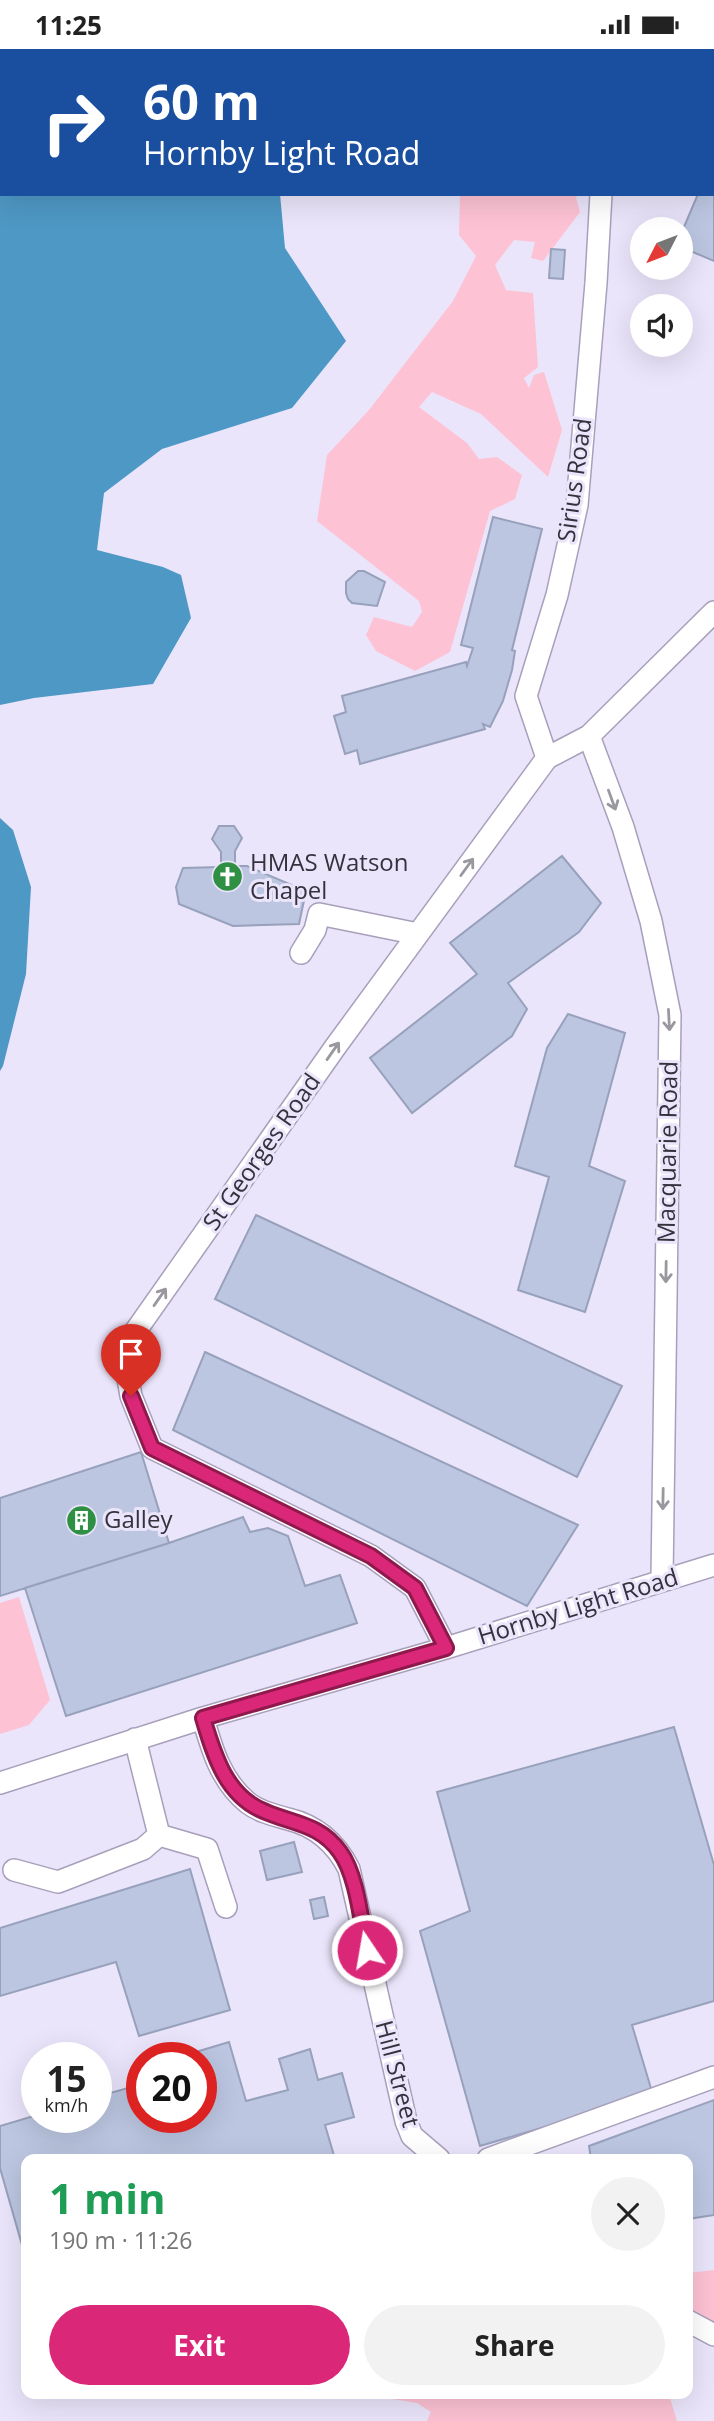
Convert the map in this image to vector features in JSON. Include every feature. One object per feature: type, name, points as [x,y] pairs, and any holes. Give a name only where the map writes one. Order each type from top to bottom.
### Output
[{"type":"lane","name":"Sirius Road","points":[[547,758],[526,696],[557,595],[576,505],[595,297],[601,196]]},
{"type":"lane","name":"St Georges Road","points":[[446,1648],[415,1588],[371,1556],[152,1448],[131,1396],[123,1349],[336,1046],[547,758],[589,736],[714,612]]},
{"type":"lane","name":"Macquarie Road","points":[[589,736],[622,827],[651,921],[670,1015],[662,1579]]},
{"type":"lane","points":[[301,953],[315,930],[319,914],[418,934]]},
{"type":"lane","name":"Hornby Light Road","points":[[0,1783],[203,1718],[446,1648],[714,1565]]},
{"type":"lane","name":"Hill Street","points":[[203,1718],[215,1758],[234,1790],[266,1813],[295,1820],[312,1828],[341,1852],[349,1869],[406,2121],[412,2136],[432,2154]]},
{"type":"lane","points":[[135,1739],[159,1835]]},
{"type":"lane","points":[[14,1870],[58,1882],[144,1849],[159,1835]]},
{"type":"lane","points":[[159,1835],[207,1849],[226,1907]]},
{"type":"lane","points":[[502,2154],[714,2077]]},
{"type":"lane","points":[[693,2324],[714,2335]]},
{"type":"shaded area","points":[[460,196],[577,196],[580,212],[543,261],[531,258],[535,242],[514,240],[495,265],[506,290],[533,293],[538,367],[524,378],[529,388],[534,375],[544,372],[562,430],[548,477],[481,414],[432,392],[419,407],[467,443],[479,459],[497,457],[522,475],[515,499],[490,511],[450,652],[415,671],[376,651],[366,635],[374,617],[412,627],[422,612],[419,601],[317,521],[327,455],[369,410],[453,301],[476,256],[459,235]]},
{"type":"shaded area","points":[[19,1597],[50,1700],[29,1725],[0,1734],[0,1603]]},
{"type":"shaded area","points":[[714,2270],[714,2326],[693,2321],[693,2272]]},
{"type":"shaded area","points":[[392,2399],[670,2399],[677,2421],[427,2421],[431,2412],[417,2403]]},
{"type":"water","points":[[0,196],[280,196],[285,248],[346,341],[292,408],[162,449],[104,493],[97,550],[163,567],[181,575],[191,618],[153,684],[34,698],[0,705]]},
{"type":"water","points":[[0,818],[13,830],[31,887],[26,974],[0,1071]]},
{"type":"building","points":[[697,196],[714,196],[714,261],[693,252],[693,217],[688,217]]},
{"type":"building","points":[[551,249],[565,250],[563,279],[549,278]]},
{"type":"building","points":[[493,517],[542,529],[512,650],[515,651],[512,670],[503,701],[490,727],[483,724],[485,729],[360,764],[357,750],[345,754],[334,716],[346,712],[342,696],[466,662],[467,666],[473,648],[461,645]]},
{"type":"building","points":[[358,571],[364,571],[385,582],[377,606],[352,603],[348,599],[346,582]]},
{"type":"building","name":"HMAS Watson Chapel","points":[[219,826],[234,826],[242,838],[235,851],[235,866],[247,866],[306,891],[299,924],[233,926],[179,904],[176,887],[183,868],[221,867],[221,852],[212,839]]},
{"type":"building","points":[[562,856],[601,903],[579,932],[508,983],[527,1009],[512,1036],[412,1113],[370,1058],[477,974],[450,943]]},
{"type":"building","points":[[568,1014],[625,1033],[589,1166],[625,1181],[585,1312],[518,1290],[549,1177],[515,1166],[547,1048]]},
{"type":"building","points":[[256,1215],[622,1386],[577,1477],[215,1299]]},
{"type":"building","points":[[205,1352],[578,1525],[527,1606],[173,1430]]},
{"type":"building","name":"Galley","points":[[141,1452],[169,1543],[0,1596],[0,1498]]},
{"type":"building","points":[[243,1517],[250,1532],[268,1528],[288,1536],[305,1586],[340,1575],[357,1623],[66,1716],[25,1588]]},
{"type":"building","points":[[674,1727],[714,1865],[714,2001],[632,2025],[653,2095],[480,2146],[420,1931],[470,1911],[437,1792]]},
{"type":"building","points":[[294,1842],[302,1872],[267,1880],[260,1851]]},
{"type":"building","points":[[190,1869],[230,2010],[139,2036],[116,1962],[0,1996],[0,1928]]},
{"type":"building","points":[[324,1897],[328,1916],[314,1919],[310,1900]]},
{"type":"building","points":[[229,2042],[246,2101],[288,2090],[279,2059],[310,2049],[318,2080],[342,2073],[354,2117],[325,2125],[334,2154],[21,2154],[21,2242],[0,2168],[0,2126],[21,2120],[21,2133],[112,2133],[112,2092],[126,2089],[126,2133],[217,2133],[217,2046]]},
{"type":"building","points":[[714,2100],[714,2215],[693,2218],[693,2154],[590,2154],[589,2146]]},
{"type":"place","name":"HMAS Watson Chapel","points":[[227,877]]},
{"type":"place","name":"Galley","points":[[81,1520]]},
{"type":"route","points":[[131,1396],[152,1448],[371,1556],[415,1588],[446,1648],[203,1718],[215,1758],[234,1790],[266,1813],[295,1820],[312,1828],[341,1852],[349,1869],[367,1950]]}]
